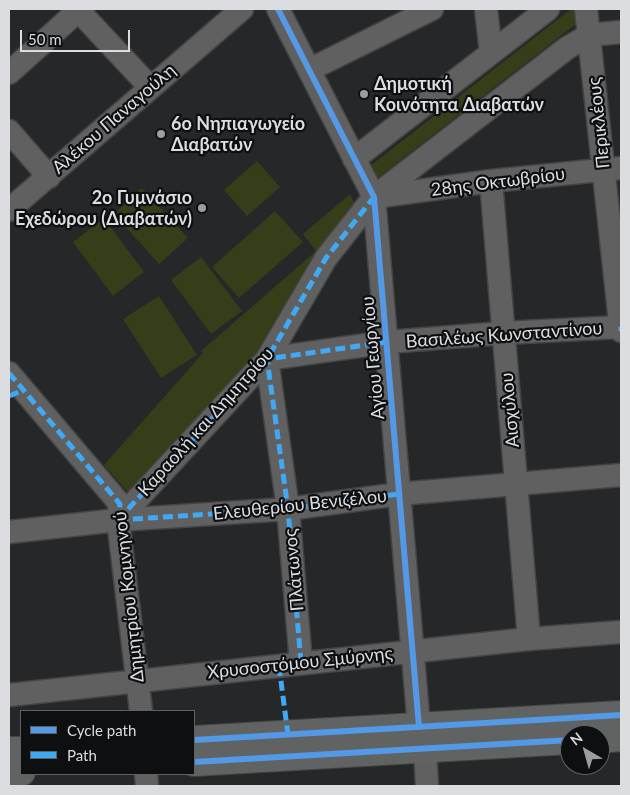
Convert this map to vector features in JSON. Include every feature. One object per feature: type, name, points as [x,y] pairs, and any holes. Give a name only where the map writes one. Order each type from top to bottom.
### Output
[{"type":"main road","points":[[195,762],[621,715]]},
{"type":"main road","points":[[195,740],[422,738],[560,740]]},
{"type":"street","points":[[9,73],[78,9],[150,87]]},
{"type":"street","name":"Αλέκου Παναγούλη","points":[[9,210],[242,9]]},
{"type":"street","name":"Αγίου Γεωργίου","points":[[278,9],[374,197],[412,652],[426,786]]},
{"type":"street","points":[[309,70],[432,9]]},
{"type":"street","points":[[486,9],[491,53]]},
{"type":"street","points":[[354,160],[548,9]]},
{"type":"street","name":"Περικλέους","points":[[586,9],[613,169],[621,329]]},
{"type":"street","points":[[589,35],[621,32]]},
{"type":"street","name":"Καραολή και Δημητρίου","points":[[118,520],[267,359],[326,258],[374,197],[567,48],[589,35]]},
{"type":"street","points":[[9,131],[49,177]]},
{"type":"street","name":"28ης Οκτωβρίου","points":[[374,197],[491,181],[613,169]]},
{"type":"street","name":"Αισχύλου","points":[[491,181],[529,639]]},
{"type":"street","name":"Βασιλέως Κωνσταντίνου","points":[[267,359],[387,342],[503,333],[621,329]]},
{"type":"street","name":"Πλάτωνος","points":[[267,359],[288,509],[302,663]]},
{"type":"street","name":"Δημητρίου Κομνηνού","points":[[9,373],[16,393],[120,504],[118,520],[141,710]]},
{"type":"street","name":"Ελευθερίου Βενιζέλου","points":[[9,532],[118,520],[288,509],[399,494],[621,475]]},
{"type":"street","name":"Χρυσοστόμου Σμύρνης","points":[[9,695],[529,639],[621,632]]},
{"type":"green space","points":[[571,9],[575,9],[576,24],[376,179],[370,166]]},
{"type":"green space","points":[[257,161],[280,187],[247,216],[224,190]]},
{"type":"green space","points":[[142,188],[188,238],[159,264],[114,214]]},
{"type":"green space","points":[[350,194],[356,208],[263,355],[133,498],[104,465],[203,353],[201,351],[316,251],[303,234]]},
{"type":"green space","points":[[275,211],[303,242],[239,298],[212,267]]},
{"type":"green space","points":[[104,218],[144,272],[113,296],[73,242]]},
{"type":"green space","points":[[201,257],[242,311],[211,334],[171,280]]},
{"type":"green space","points":[[159,296],[197,355],[161,378],[123,319]]},
{"type":"marked path","points":[[118,520],[267,359],[326,258],[374,197]]},
{"type":"marked path","points":[[301,663],[288,509],[267,359],[387,342]]},
{"type":"marked path","points":[[9,373],[120,504],[118,520]]},
{"type":"marked path","points":[[9,396],[24,390]]},
{"type":"marked path","points":[[118,520],[288,509],[399,494]]},
{"type":"marked path","points":[[279,666],[288,735]]},
{"type":"cycle path","points":[[278,9],[374,197],[419,727]]},
{"type":"cycle path","points":[[195,740],[621,715]]},
{"type":"cycle path","points":[[195,762],[560,741]]},
{"type":"place","name":"Δημοτική Κοινότητα Διαβατών","points":[[364,94]]},
{"type":"place","name":"6ο Νηπιαγωγείο Διαβατών","points":[[161,134]]},
{"type":"place","name":"2ο Γυμνάσιο Εχεδώρου (Διαβατών)","points":[[202,208]]}]
